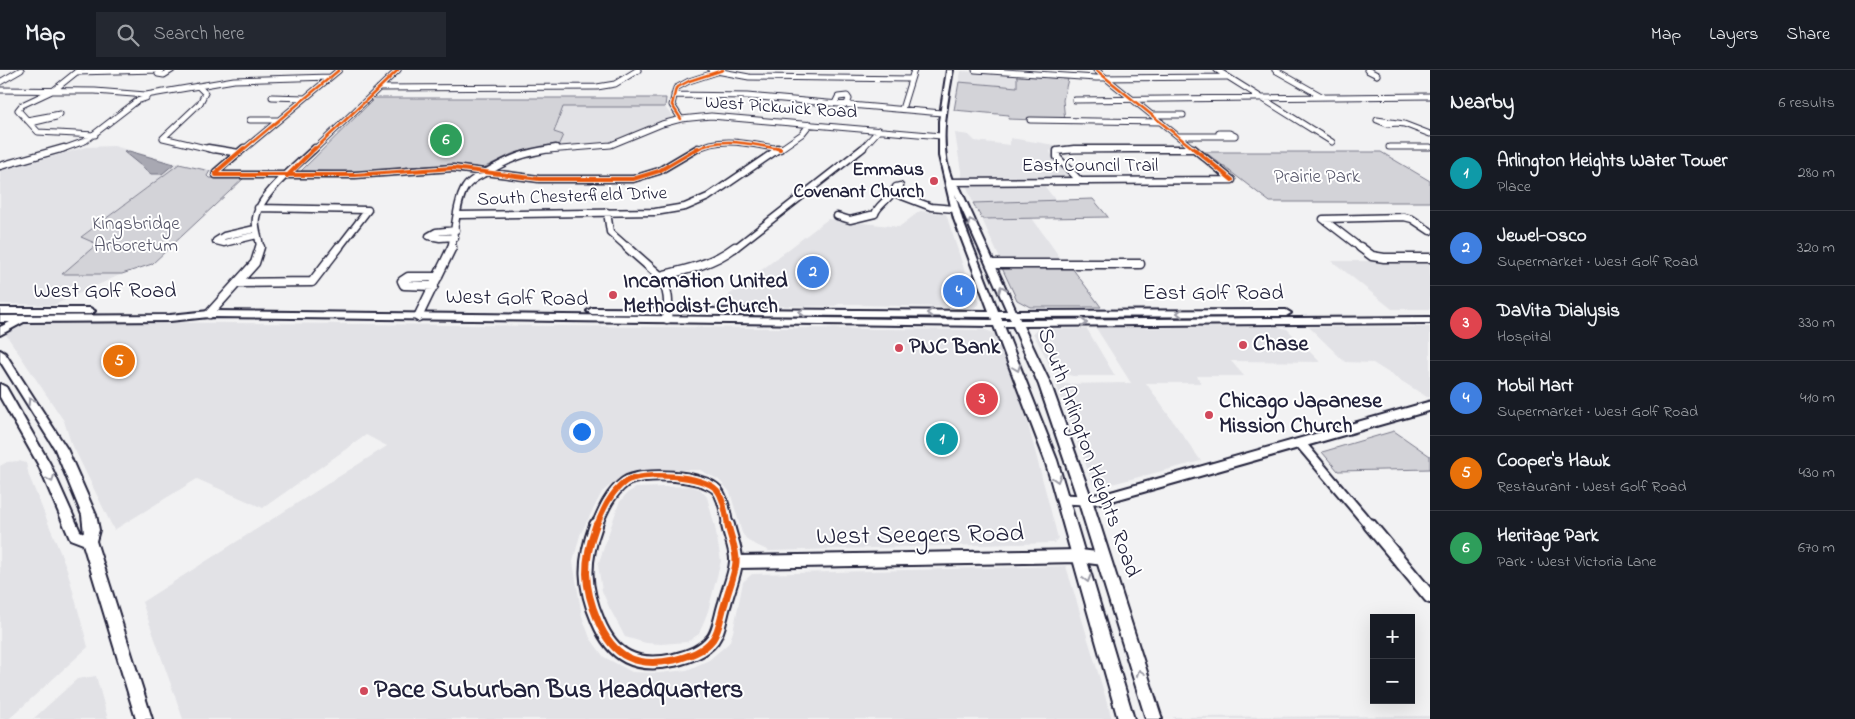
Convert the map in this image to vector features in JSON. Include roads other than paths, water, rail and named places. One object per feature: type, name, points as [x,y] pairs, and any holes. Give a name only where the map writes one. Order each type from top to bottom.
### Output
[{"type":"main road","name":"South Arlington Heights Road","points":[[950,70],[942,113],[941,136],[942,158],[949,182],[948,187],[1052,460],[1126,719]]},
{"type":"main road","name":"South Arlington Heights Road","points":[[949,182],[956,188],[1046,388],[1085,500],[1154,719]]},
{"type":"main road","name":"West Golf Road","points":[[0,311],[186,311],[209,314]]},
{"type":"main road","name":"East Golf Road","points":[[1015,318],[1430,313]]},
{"type":"main road","name":"West Golf Road","points":[[0,320],[170,318],[209,314],[998,318]]},
{"type":"main road","name":"East Golf Road","points":[[998,318],[1430,320]]},
{"type":"main road","points":[[0,332],[12,324],[27,320]]},
{"type":"main road","points":[[0,353],[61,449],[89,514],[92,530],[89,541],[144,719]]},
{"type":"main road","points":[[0,386],[44,464],[75,535],[89,541]]},
{"type":"street","points":[[0,82],[21,70]]},
{"type":"street","points":[[96,135],[38,132],[18,110],[22,105],[54,90],[77,71],[159,70],[160,75],[168,74],[172,70]]},
{"type":"street","points":[[339,70],[216,174],[355,175],[422,169],[460,168],[538,179],[633,179],[659,171],[702,146],[713,143],[737,142],[780,148]]},
{"type":"street","points":[[209,314],[238,283],[260,255],[261,247],[253,221],[265,197],[398,70]]},
{"type":"street","points":[[379,88],[597,87],[615,84],[638,70]]},
{"type":"street","points":[[711,70],[749,77],[911,79]]},
{"type":"street","points":[[902,109],[914,70]]},
{"type":"street","points":[[975,70],[1069,77],[1227,77]]},
{"type":"street","points":[[1096,70],[1194,149]]},
{"type":"street","points":[[1217,70],[1332,142]]},
{"type":"street","points":[[1275,70],[1325,97]]},
{"type":"street","points":[[1367,70],[1378,75]]},
{"type":"street","points":[[420,314],[451,251],[465,187],[510,158],[525,153],[560,148],[611,146],[662,124],[681,119],[672,109],[676,88],[721,71]]},
{"type":"street","points":[[0,90],[54,90],[146,95],[250,78],[330,78]]},
{"type":"street","points":[[198,86],[205,93],[200,103],[163,138],[224,152],[239,153]]},
{"type":"street","points":[[0,166],[59,151],[85,141],[96,135],[137,101],[163,92]]},
{"type":"street","points":[[126,95],[135,98],[137,101]]},
{"type":"street","points":[[674,95],[747,96],[942,113]]},
{"type":"street","points":[[1075,100],[1430,96]]},
{"type":"street","points":[[272,98],[305,98]]},
{"type":"street","points":[[60,114],[56,117],[29,122],[60,114]]},
{"type":"street","points":[[1153,115],[1183,115]]},
{"type":"street","name":"West Pickwick Road","points":[[681,119],[725,116],[941,136]]},
{"type":"street","points":[[250,120],[278,120]]},
{"type":"street","points":[[1030,120],[1160,122]]},
{"type":"street","points":[[1397,123],[1413,126],[1430,134]]},
{"type":"street","name":"South Chesterfield Drive","points":[[459,215],[655,212],[685,207],[708,197],[802,134],[810,124]]},
{"type":"street","points":[[660,276],[706,264],[728,253],[861,150],[879,130]]},
{"type":"street","points":[[1178,136],[1221,136]]},
{"type":"street","points":[[1389,147],[1430,147]]},
{"type":"street","points":[[1080,181],[1057,157],[1057,151],[1074,149],[1194,149]]},
{"type":"street","name":"East Council Trail","points":[[949,182],[1232,180],[1194,149]]},
{"type":"street","points":[[837,216],[850,220],[875,214],[876,210],[894,193],[896,187],[900,186]]},
{"type":"street","points":[[894,193],[931,207],[955,209]]},
{"type":"street","points":[[238,283],[312,282],[368,210],[258,208]]},
{"type":"street","points":[[608,212],[610,232],[660,276],[668,292],[667,315]]},
{"type":"street","points":[[1430,231],[1412,219],[1404,217],[1323,219],[1372,256],[1384,258],[1430,258]]},
{"type":"street","points":[[256,232],[224,243],[216,241],[224,236],[256,232]]},
{"type":"street","points":[[991,264],[1140,264]]},
{"type":"street","points":[[434,286],[404,285],[402,281],[408,277],[438,277]]},
{"type":"street","points":[[1063,499],[1085,500],[1106,498],[1430,406]]},
{"type":"street","points":[[1301,444],[1430,597]]},
{"type":"street","points":[[692,478],[709,482],[714,486],[722,500],[736,562],[721,618],[711,643],[702,651],[671,660],[654,662],[638,660],[623,655],[602,632],[588,594],[586,582],[588,555],[593,534],[604,506],[620,487],[634,479],[692,478]]},
{"type":"street","name":"West Seegers Road","points":[[736,562],[1080,556],[1104,559]]},
{"type":"place","name":"Heritage Park","points":[[446,140]]},
{"type":"place","name":"Emmaus Covenant Church","points":[[934,181]]},
{"type":"place","name":"Jewel-Osco","points":[[813,272]]},
{"type":"place","name":"Mobil Mart","points":[[959,291]]},
{"type":"place","name":"Incarnation United Methodist Church","points":[[613,295]]},
{"type":"place","name":"Chase","points":[[1243,345]]},
{"type":"place","name":"PNC Bank","points":[[899,348]]},
{"type":"place","name":"Cooper's Hawk","points":[[119,361]]},
{"type":"place","name":"DaVita Dialysis","points":[[982,399]]},
{"type":"place","name":"Chicago Japanese Mission Church","points":[[1209,415]]},
{"type":"place","name":"Arlington Heights Water Tower","points":[[942,439]]},
{"type":"place","name":"Pace Suburban Bus Headquarters","points":[[364,691]]},
{"type":"park label","name":"Prairie Park","points":[[1317,177]]},
{"type":"park label","name":"Kingsbridge Arboretum","points":[[136,235]]}]
